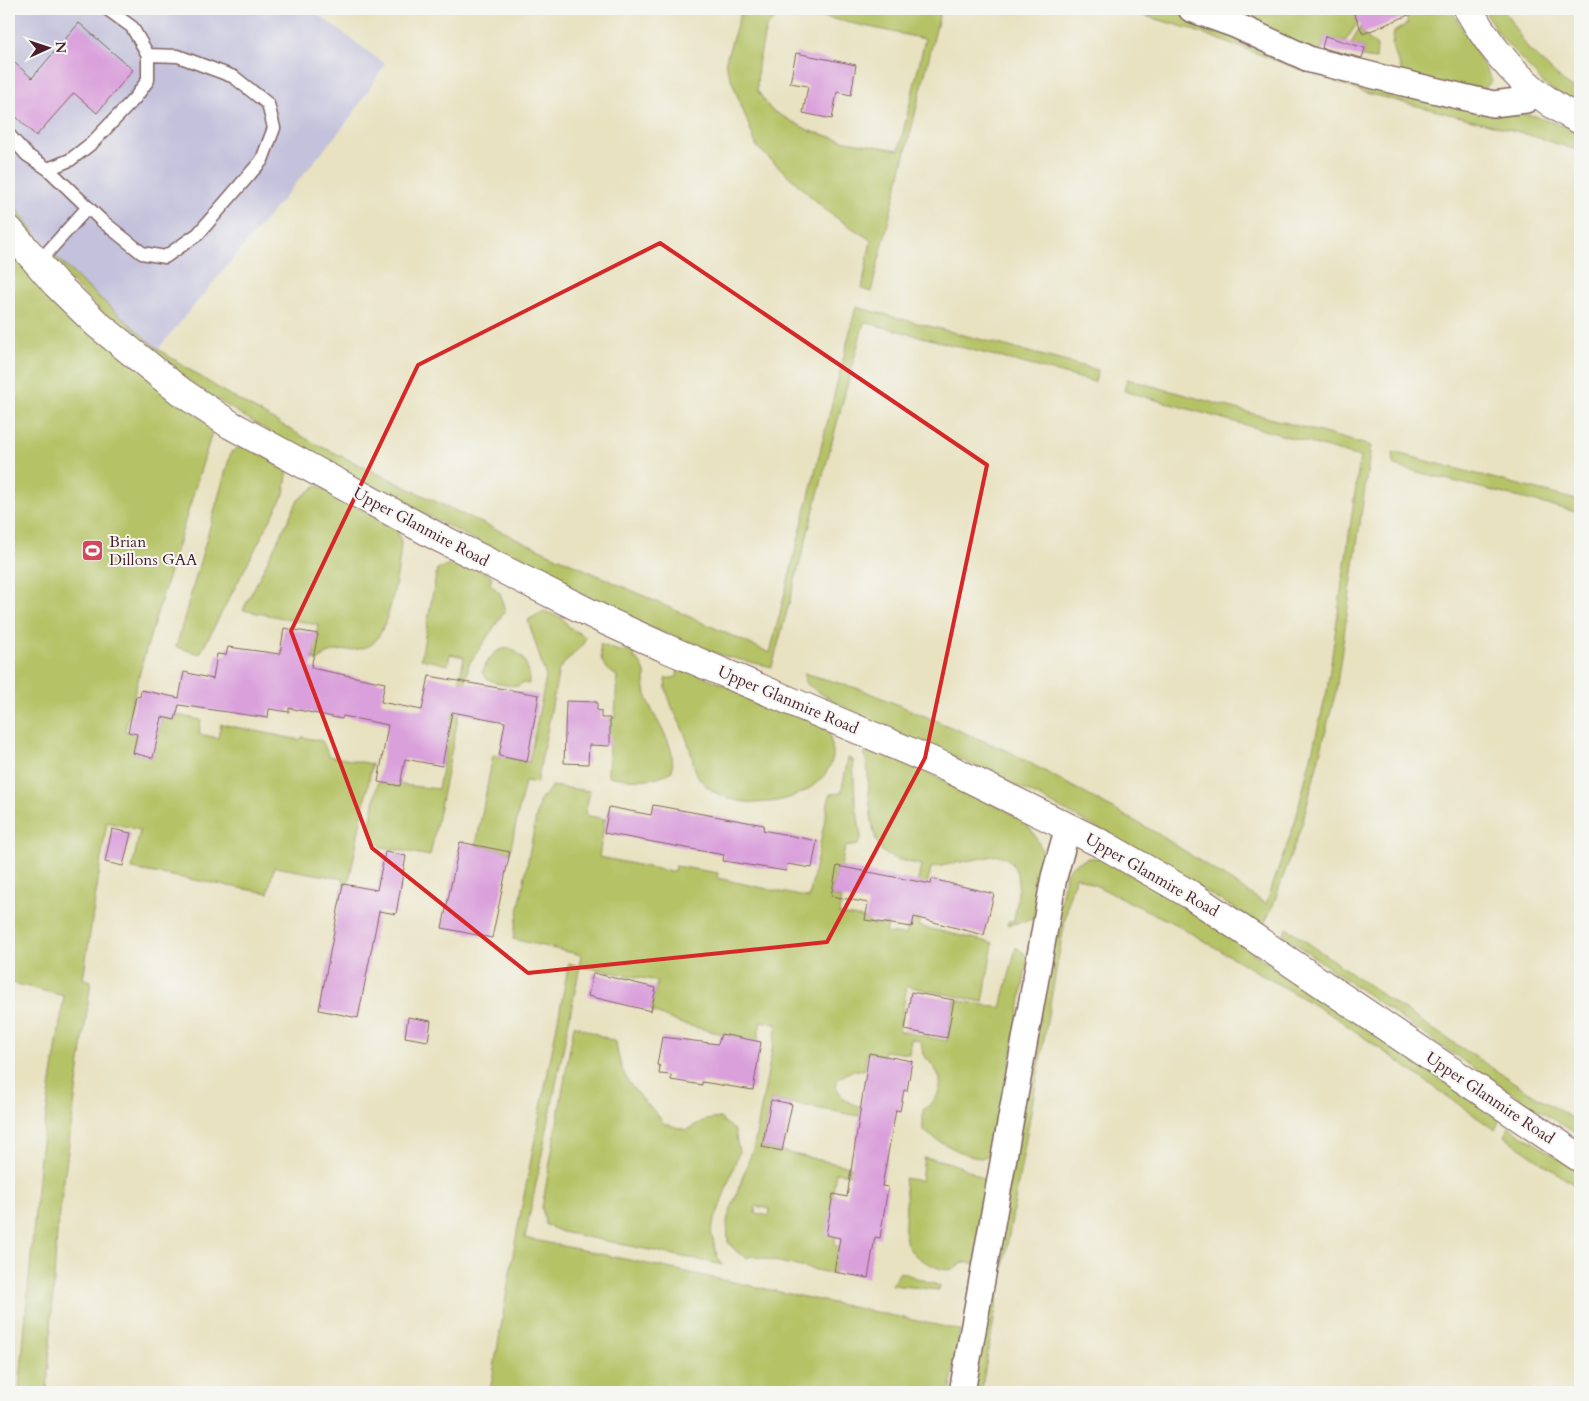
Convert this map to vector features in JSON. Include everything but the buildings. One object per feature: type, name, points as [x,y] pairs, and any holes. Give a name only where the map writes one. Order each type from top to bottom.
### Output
[{"type":"main road","points":[[1468,9],[1485,38],[1535,93],[1555,108],[1580,120]]},
{"type":"main road","name":"Upper Glanmire Road","points":[[9,230],[37,264],[97,324],[180,391],[231,425],[306,467],[526,582],[602,619],[663,647],[946,767],[1068,827],[1199,900],[1580,1158]]},
{"type":"street","points":[[1191,9],[1235,25],[1310,60],[1391,80],[1493,104],[1526,100],[1535,93]]},
{"type":"street","points":[[962,1392],[1054,877],[1068,827]]},
{"type":"lane","points":[[48,169],[70,160],[92,143],[135,98],[148,80],[148,55],[132,27],[107,9]]},
{"type":"lane","points":[[9,135],[27,155],[48,169],[88,208],[142,253],[165,257],[198,234],[262,160],[274,128],[268,104],[234,77],[178,56],[148,55]]},
{"type":"lane","points":[[37,264],[88,208]]},
{"type":"highlighted area","points":[[660,243],[987,465],[925,758],[827,942],[528,973],[372,848],[291,631],[418,365]]},
{"type":"shaded area","points":[[9,9],[311,9],[385,64],[351,117],[158,349],[84,284],[49,250],[9,198]]},
{"type":"green space","points":[[742,9],[785,9],[766,28],[758,64],[757,90],[771,110],[810,131],[846,141],[899,150],[925,39],[818,16],[815,9],[941,9],[871,292],[862,289],[871,240],[829,213],[757,147],[725,63]]},
{"type":"green space","points":[[1122,9],[1171,9],[1232,30],[1492,109],[1535,116],[1580,132],[1580,151],[1516,131],[1366,93],[1190,29]]},
{"type":"green space","points":[[1252,9],[1352,9],[1358,22],[1345,42],[1325,37],[1320,55],[1258,24]]},
{"type":"green space","points":[[1395,9],[1451,9],[1492,80],[1483,91],[1404,77],[1392,46],[1394,32],[1408,23],[1403,10],[1397,12]]},
{"type":"green space","points":[[1483,9],[1503,9],[1529,50],[1566,84],[1580,92],[1580,105],[1546,86],[1501,37]]},
{"type":"green space","points":[[1360,27],[1363,34],[1377,46],[1376,59],[1362,57],[1365,48],[1351,44]]},
{"type":"green space","points":[[9,198],[41,242],[84,284],[158,349],[221,390],[314,443],[462,514],[770,653],[856,307],[1098,370],[1095,382],[864,322],[772,667],[724,656],[639,623],[300,451],[205,392],[150,353],[113,322],[44,256],[9,211]]},
{"type":"green space","name":"Brian Dillons GAA","points":[[9,245],[213,429],[143,660],[125,731],[137,734],[133,753],[153,758],[162,717],[175,720],[177,715],[201,720],[199,734],[218,738],[221,724],[300,740],[302,737],[322,741],[329,756],[372,764],[344,907],[339,906],[344,879],[274,867],[268,893],[132,869],[140,830],[107,822],[83,979],[91,981],[57,1232],[47,1392],[19,1392],[40,1156],[64,996],[9,982]]},
{"type":"green space","points":[[1127,379],[1371,446],[1336,691],[1302,824],[1272,908],[1263,926],[1165,867],[1066,811],[999,777],[875,723],[828,698],[805,683],[804,673],[863,690],[1010,752],[1160,835],[1266,904],[1295,822],[1327,691],[1360,457],[1124,391]]},
{"type":"green space","points":[[243,445],[288,469],[284,494],[200,654],[176,647],[231,452]]},
{"type":"green space","points":[[1393,452],[1580,501],[1580,513],[1394,466]]},
{"type":"green space","points":[[317,485],[396,529],[401,541],[393,596],[384,626],[378,637],[372,644],[365,647],[331,652],[318,661],[313,660],[318,625],[243,610],[298,500]]},
{"type":"green space","points":[[456,557],[492,577],[490,584],[500,593],[505,611],[469,664],[430,856],[381,847],[369,829],[378,782],[438,789],[464,657],[450,654],[448,665],[421,659],[437,569],[454,564]]},
{"type":"green space","points":[[544,611],[562,618],[570,628],[586,637],[583,644],[559,669],[537,783],[525,781],[510,852],[476,845],[493,755],[529,762],[546,677],[528,620]]},
{"type":"green space","points":[[600,644],[619,651],[635,651],[634,659],[640,663],[645,672],[645,689],[648,700],[671,749],[672,771],[664,775],[640,780],[608,776],[610,718],[615,718],[617,676],[603,663]]},
{"type":"green space","points":[[508,648],[518,654],[525,662],[529,684],[522,683],[519,686],[499,684],[490,680],[482,673],[494,653]]},
{"type":"green space","points":[[678,666],[830,728],[833,757],[823,776],[810,788],[793,796],[774,801],[754,803],[735,800],[718,794],[704,784],[695,770],[690,749],[666,688],[665,679],[677,677]]},
{"type":"green space","points":[[869,749],[876,749],[988,800],[1022,820],[1033,832],[1042,850],[1044,874],[1034,919],[1008,925],[1008,921],[1014,921],[1018,882],[1017,873],[1007,859],[998,855],[931,868],[918,926],[993,943],[983,1002],[907,986],[899,1031],[947,1041],[954,1000],[1001,1008],[1016,947],[1028,956],[998,1138],[991,1154],[980,1158],[974,1157],[942,1143],[923,1130],[923,1110],[931,1103],[940,1090],[940,1083],[935,1069],[923,1055],[921,1041],[911,1039],[909,1054],[884,1051],[883,1056],[867,1053],[864,1070],[853,1070],[838,1079],[836,1087],[844,1100],[861,1107],[860,1116],[771,1100],[762,1147],[855,1168],[852,1175],[836,1172],[828,1227],[837,1229],[834,1245],[839,1247],[834,1274],[751,1256],[747,1258],[737,1252],[728,1242],[727,1220],[754,1146],[777,1024],[761,1021],[757,1043],[679,1023],[651,1011],[657,981],[580,966],[525,1238],[960,1330],[950,1392],[490,1392],[516,1237],[569,963],[579,966],[581,955],[513,939],[539,802],[552,786],[590,791],[585,815],[605,819],[599,857],[667,871],[674,871],[675,866],[718,873],[717,878],[809,898],[830,794],[841,793],[848,758],[853,760],[855,798],[861,837],[858,845],[845,847],[841,867],[837,867],[831,896],[841,898],[839,914],[864,918],[871,924],[880,925],[888,923],[886,933],[906,935],[921,865],[892,857],[884,853],[879,847],[873,825],[867,763],[864,755]],"holes":[[[756,1206],[770,1209],[769,1216],[755,1213]]]},
{"type":"green space","points":[[1088,858],[1101,858],[1170,897],[1500,1119],[1495,1130],[1338,1019],[1175,924],[1076,876],[1069,898],[981,1392],[971,1392],[1066,873],[1073,865]]},
{"type":"green space","points":[[1287,928],[1398,1006],[1518,1085],[1580,1123],[1580,1136],[1393,1013],[1283,935]]},
{"type":"green space","points":[[574,1025],[616,1042],[618,1056],[625,1076],[632,1088],[663,1123],[686,1130],[705,1120],[720,1118],[735,1131],[739,1152],[711,1231],[717,1256],[723,1265],[562,1232],[546,1225],[542,1208]]},
{"type":"green space","points":[[1509,1127],[1580,1172],[1580,1189],[1504,1136]]},
{"type":"green space","points":[[924,1158],[940,1160],[966,1169],[987,1183],[976,1264],[964,1262],[951,1269],[940,1269],[916,1256],[910,1250],[905,1236],[906,1198],[904,1178],[921,1181]]},
{"type":"green space","points":[[900,1272],[940,1286],[939,1290],[892,1285]]},
{"type":"place","name":"Brian Dillons GAA","points":[[93,551]]}]
